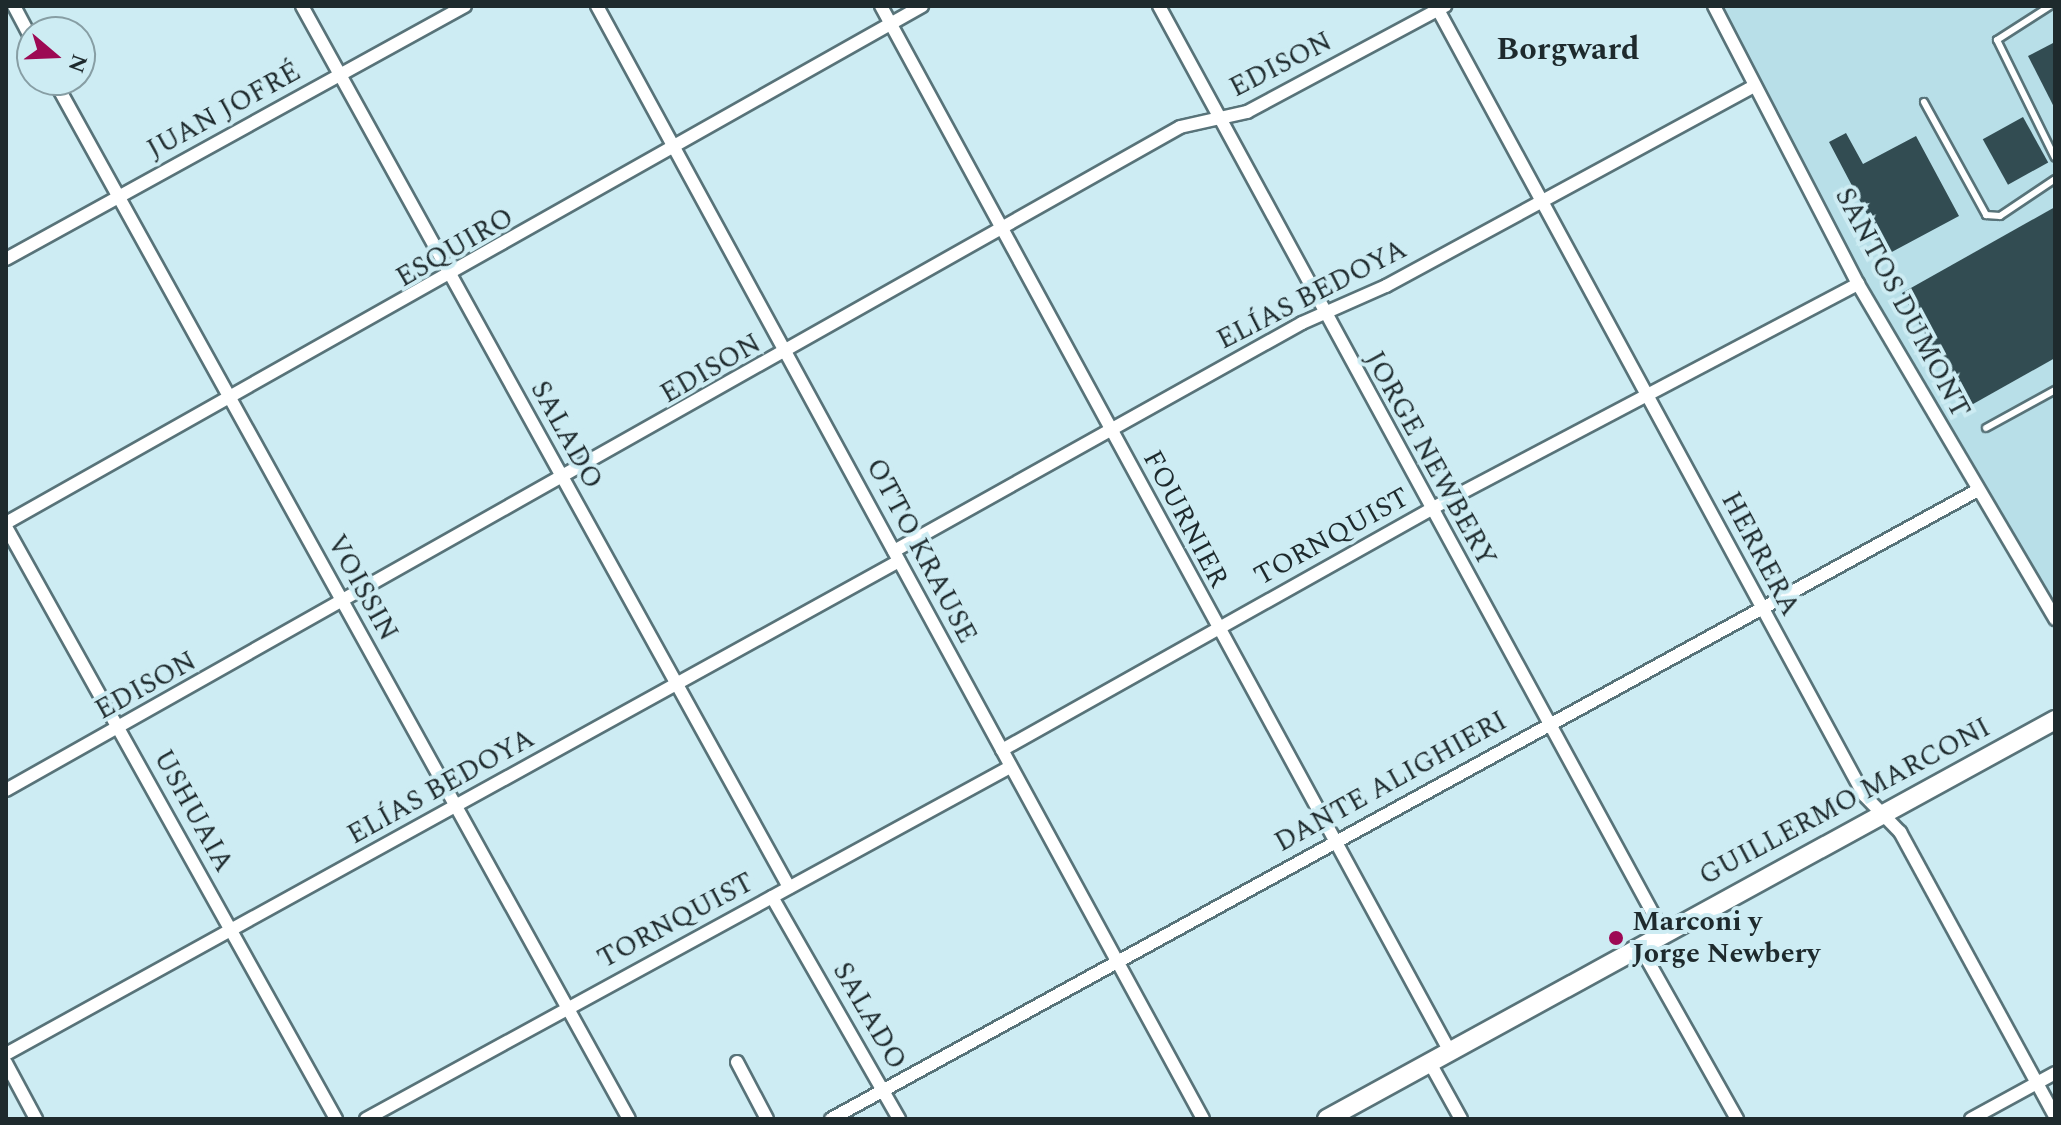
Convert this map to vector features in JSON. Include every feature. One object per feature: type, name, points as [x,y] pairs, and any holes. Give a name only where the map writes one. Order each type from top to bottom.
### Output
[{"type":"street","name":"SALADO","points":[[302,6],[789,887]]},
{"type":"street","name":"JUAN JOFRÉ","points":[[6,259],[465,6]]},
{"type":"street","name":"OTTO KRAUSE","points":[[597,6],[1203,1119]]},
{"type":"street","name":"FOURNIER","points":[[881,6],[1331,842],[1450,1052]]},
{"type":"street","name":"ESQUIRO","points":[[6,525],[452,277],[922,6]]},
{"type":"street","name":"JORGE NEWBERY","points":[[1159,6],[1547,724],[1663,932]]},
{"type":"street","name":"SANTOS DUMONT","points":[[1714,6],[1858,284],[1901,348],[1976,491],[2005,526],[2055,619]]},
{"type":"street","name":"EDISON","points":[[6,790],[564,481],[998,226],[1180,127],[1247,112],[1440,7]]},
{"type":"street","name":"HERRERA","points":[[1440,7],[1761,607],[1881,815],[1900,832],[2055,1116]]},
{"type":"street","name":"ELÍAS BEDOYA","points":[[6,1054],[676,684],[1111,429],[1324,314],[1544,201],[1754,86]]},
{"type":"street","name":"VOISSIN","points":[[63,96],[453,807],[629,1119]]},
{"type":"street","name":"TORNQUIST","points":[[1002,750],[1431,509],[1858,284]]},
{"type":"street","name":"DANTE ALIGHIERI","points":[[831,1119],[1331,842],[1976,491]]},
{"type":"street","name":"USHUAIA","points":[[6,525],[336,1119]]},
{"type":"street","name":"GUILLERMO MARCONI","points":[[1327,1119],[1639,945],[2054,722]]},
{"type":"street","name":"TORNQUIST","points":[[366,1119],[1010,767]]},
{"type":"street","name":"SALADO","points":[[772,897],[899,1119]]},
{"type":"street","points":[[1639,945],[1737,1119]]},
{"type":"street","points":[[737,1062],[767,1119]]},
{"type":"street","points":[[6,1063],[36,1119]]},
{"type":"street","points":[[1430,1063],[1461,1119]]},
{"type":"street","points":[[1971,1119],[2055,1073]]},
{"type":"lane","points":[[2050,6],[1997,40],[2055,158]]},
{"type":"lane","points":[[1924,102],[1986,215],[2000,216],[2055,179]]},
{"type":"lane","points":[[1986,428],[2055,390]]},
{"type":"shaded area","points":[[1714,6],[2055,6],[2055,619],[1873,309]]},
{"type":"building","points":[[2055,42],[2055,109],[2028,56]]},
{"type":"building","points":[[2023,117],[2048,162],[2008,185],[1983,139]]},
{"type":"building","points":[[1846,133],[1863,164],[1916,136],[1959,216],[1888,254],[1829,142]]},
{"type":"building","points":[[2055,207],[2055,358],[1966,408],[1902,293]]},
{"type":"place","name":"Marconi y Jorge Newbery","points":[[1616,938]]},
{"type":"district","name":"Borgward","points":[[1568,50]]}]
